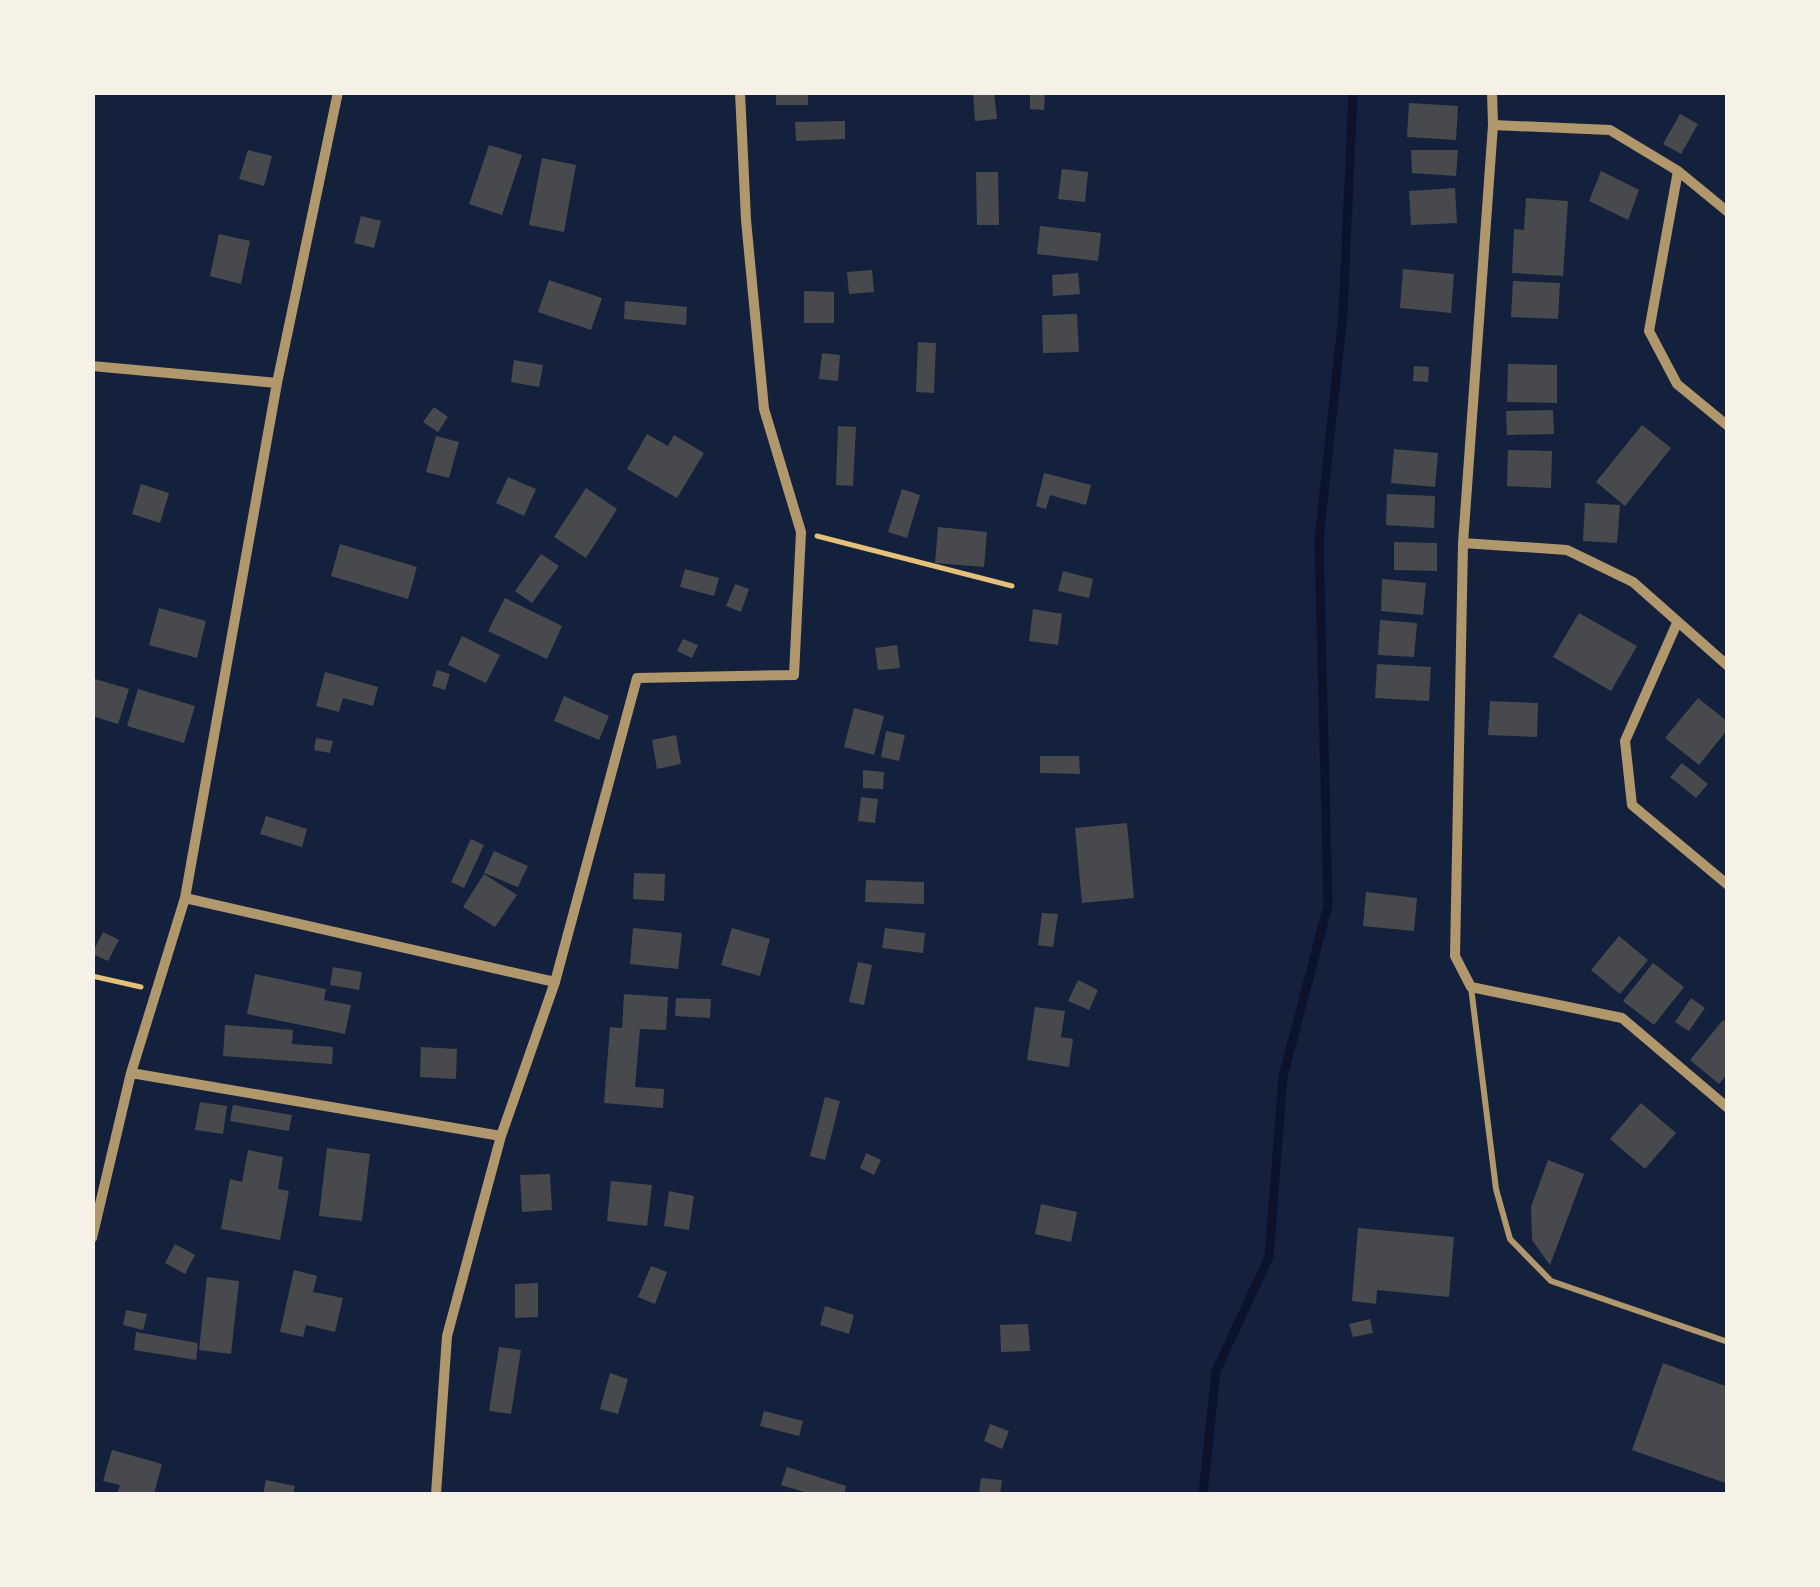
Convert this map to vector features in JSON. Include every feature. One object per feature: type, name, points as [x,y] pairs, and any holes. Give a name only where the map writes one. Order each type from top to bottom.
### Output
[{"type":"street","points":[[92,1238],[130,1073],[184,898],[277,383],[338,92]]},
{"type":"street","points":[[436,1494],[447,1336],[501,1136],[555,982],[637,678],[794,675],[801,532],[764,409],[746,220],[740,92]]},
{"type":"street","points":[[1492,92],[1463,543],[1455,956],[1471,988],[1622,1018],[1728,1108]]},
{"type":"street","points":[[1492,126],[1610,130],[1678,171],[1728,212]]},
{"type":"street","points":[[1678,171],[1649,331],[1678,384],[1728,426]]},
{"type":"street","points":[[92,366],[277,383]]},
{"type":"street","points":[[1463,543],[1567,550],[1633,582],[1728,666]]},
{"type":"street","points":[[1676,623],[1625,741],[1632,805],[1728,885]]},
{"type":"street","points":[[184,898],[555,982]]},
{"type":"street","points":[[130,1073],[501,1136]]},
{"type":"lane","points":[[1471,988],[1496,1190],[1510,1239],[1551,1281],[1728,1342]]},
{"type":"path","points":[[801,532],[1012,586]]},
{"type":"path","points":[[92,976],[154,990]]},
{"type":"building","points":[[776,92],[808,92],[808,105],[776,105]]},
{"type":"building","points":[[973,92],[994,92],[997,119],[975,121]]},
{"type":"building","points":[[1030,92],[1045,92],[1044,110],[1030,109]]},
{"type":"building","points":[[1409,103],[1458,106],[1456,140],[1407,137]]},
{"type":"building","points":[[1680,114],[1698,124],[1681,154],[1663,144]]},
{"type":"building","points":[[845,121],[845,139],[796,141],[795,122]]},
{"type":"building","points":[[489,145],[522,155],[502,215],[469,204]]},
{"type":"building","points":[[248,150],[272,156],[264,186],[239,179]]},
{"type":"building","points":[[1411,150],[1458,150],[1456,176],[1412,173]]},
{"type":"building","points":[[542,158],[576,165],[564,232],[529,225]]},
{"type":"building","points":[[1062,169],[1088,172],[1085,202],[1058,199]]},
{"type":"building","points":[[1601,171],[1639,190],[1628,220],[1589,201]]},
{"type":"building","points":[[976,172],[998,172],[999,225],[977,225]]},
{"type":"building","points":[[1455,188],[1457,223],[1411,225],[1409,191]]},
{"type":"building","points":[[1526,198],[1568,201],[1563,276],[1512,273],[1514,229],[1524,230]]},
{"type":"building","points":[[361,216],[381,221],[374,248],[354,243]]},
{"type":"building","points":[[1040,226],[1101,233],[1098,261],[1037,254]]},
{"type":"building","points":[[219,234],[250,241],[241,284],[210,276]]},
{"type":"building","points":[[1403,269],[1454,274],[1451,313],[1400,308]]},
{"type":"building","points":[[872,270],[874,292],[849,294],[847,272]]},
{"type":"building","points":[[1078,273],[1080,294],[1053,296],[1052,275]]},
{"type":"building","points":[[549,280],[602,298],[591,330],[538,312]]},
{"type":"building","points":[[1513,281],[1560,283],[1558,319],[1511,317]]},
{"type":"building","points":[[804,291],[834,292],[834,323],[804,323]]},
{"type":"building","points":[[625,301],[687,307],[686,325],[624,319]]},
{"type":"building","points":[[1077,314],[1079,352],[1043,353],[1042,315]]},
{"type":"building","points":[[918,342],[936,343],[934,393],[916,392]]},
{"type":"building","points":[[822,353],[840,355],[838,381],[819,379]]},
{"type":"building","points":[[514,360],[543,365],[539,387],[511,382]]},
{"type":"building","points":[[1508,364],[1557,365],[1557,403],[1507,402]]},
{"type":"building","points":[[1414,366],[1429,367],[1428,382],[1413,381]]},
{"type":"building","points":[[434,407],[448,417],[438,432],[423,422]]},
{"type":"building","points":[[1553,410],[1554,434],[1507,435],[1506,411]]},
{"type":"building","points":[[1642,425],[1671,448],[1625,506],[1596,482]]},
{"type":"building","points":[[838,426],[856,427],[853,486],[836,485]]},
{"type":"building","points":[[647,434],[668,446],[674,435],[704,453],[677,498],[627,469]]},
{"type":"building","points":[[436,436],[459,442],[449,478],[426,472]]},
{"type":"building","points":[[1394,449],[1438,453],[1435,487],[1391,483]]},
{"type":"building","points":[[1508,450],[1552,451],[1551,488],[1507,486]]},
{"type":"building","points":[[1044,473],[1091,485],[1086,505],[1050,495],[1046,509],[1036,506]]},
{"type":"building","points":[[508,477],[536,489],[524,516],[496,503]]},
{"type":"building","points":[[141,484],[169,493],[160,523],[132,514]]},
{"type":"building","points":[[586,488],[617,509],[586,558],[554,537]]},
{"type":"building","points":[[902,489],[920,495],[907,538],[888,532]]},
{"type":"building","points":[[1387,494],[1435,496],[1434,528],[1386,525]]},
{"type":"building","points":[[1585,503],[1620,505],[1617,543],[1583,541]]},
{"type":"building","points":[[938,527],[987,532],[984,567],[935,563]]},
{"type":"building","points":[[1394,542],[1437,543],[1437,571],[1394,570]]},
{"type":"building","points":[[340,544],[417,567],[408,599],[331,576]]},
{"type":"building","points":[[541,554],[559,566],[532,603],[515,591]]},
{"type":"building","points":[[685,569],[719,578],[714,596],[680,587]]},
{"type":"building","points":[[1063,571],[1093,579],[1089,598],[1058,591]]},
{"type":"building","points":[[1382,579],[1426,583],[1423,615],[1381,611]]},
{"type":"building","points":[[735,584],[749,589],[741,612],[726,606]]},
{"type":"building","points":[[505,598],[562,626],[547,659],[488,631]]},
{"type":"building","points":[[159,608],[206,621],[197,658],[149,645]]},
{"type":"building","points":[[1033,609],[1062,614],[1058,645],[1029,641]]},
{"type":"building","points":[[1579,613],[1637,646],[1611,691],[1553,657]]},
{"type":"building","points":[[1380,620],[1417,623],[1414,657],[1378,655]]},
{"type":"building","points":[[462,636],[500,655],[486,683],[448,665]]},
{"type":"building","points":[[683,639],[698,645],[692,658],[677,651]]},
{"type":"building","points":[[897,645],[900,668],[878,670],[875,648]]},
{"type":"building","points":[[1377,664],[1431,667],[1429,701],[1375,698]]},
{"type":"building","points":[[437,670],[450,674],[445,690],[432,686]]},
{"type":"building","points":[[325,672],[378,687],[373,706],[343,698],[339,712],[316,706]]},
{"type":"building","points":[[92,678],[129,689],[118,724],[92,716]]},
{"type":"building","points":[[138,689],[195,706],[184,743],[127,726]]},
{"type":"building","points":[[564,696],[609,716],[599,740],[554,721]]},
{"type":"building","points":[[1698,698],[1728,722],[1728,729],[1699,765],[1665,738]]},
{"type":"building","points":[[1490,701],[1538,703],[1537,737],[1488,735]]},
{"type":"building","points":[[854,708],[884,716],[874,755],[844,747]]},
{"type":"building","points":[[886,731],[905,735],[899,761],[881,757]]},
{"type":"building","points":[[676,735],[681,764],[657,769],[652,740]]},
{"type":"building","points":[[316,738],[333,741],[330,753],[314,750]]},
{"type":"building","points":[[1040,756],[1079,756],[1080,774],[1040,773]]},
{"type":"building","points":[[1682,763],[1708,784],[1696,798],[1670,777]]},
{"type":"building","points":[[863,770],[884,772],[883,789],[863,788]]},
{"type":"building","points":[[861,797],[878,799],[875,823],[858,821]]},
{"type":"building","points":[[266,816],[307,829],[302,847],[260,834]]},
{"type":"building","points":[[1127,823],[1134,898],[1082,903],[1075,828]]},
{"type":"building","points":[[471,839],[484,845],[464,888],[451,882]]},
{"type":"building","points":[[494,851],[528,866],[518,887],[484,873]]},
{"type":"building","points":[[634,873],[665,874],[664,901],[633,899]]},
{"type":"building","points":[[484,874],[517,895],[495,927],[463,907]]},
{"type":"building","points":[[866,880],[924,882],[924,904],[865,902]]},
{"type":"building","points":[[1366,892],[1417,898],[1414,931],[1363,926]]},
{"type":"building","points":[[1042,913],[1058,914],[1053,947],[1038,945]]},
{"type":"building","points":[[633,928],[682,933],[678,969],[630,964]]},
{"type":"building","points":[[732,928],[770,939],[760,976],[721,965]]},
{"type":"building","points":[[885,928],[925,933],[923,953],[882,948]]},
{"type":"building","points":[[103,932],[119,940],[108,961],[92,954]]},
{"type":"building","points":[[1619,936],[1648,960],[1620,994],[1591,970]]},
{"type":"building","points":[[858,962],[872,965],[864,1005],[849,1002]]},
{"type":"building","points":[[1653,963],[1684,987],[1654,1025],[1623,1001]]},
{"type":"building","points":[[333,967],[362,972],[359,990],[330,985]]},
{"type":"building","points":[[255,974],[326,989],[324,1000],[351,1005],[345,1034],[247,1014]]},
{"type":"building","points":[[1078,980],[1098,990],[1089,1010],[1068,1001]]},
{"type":"building","points":[[624,994],[668,997],[666,1030],[640,1029],[635,1087],[664,1089],[663,1108],[604,1103],[610,1027],[622,1028]]},
{"type":"building","points":[[676,998],[711,999],[710,1018],[675,1016]]},
{"type":"building","points":[[1691,998],[1705,1008],[1689,1031],[1675,1022]]},
{"type":"building","points":[[1035,1007],[1065,1011],[1061,1037],[1073,1039],[1069,1067],[1027,1060]]},
{"type":"building","points":[[1723,1020],[1728,1024],[1728,1073],[1719,1084],[1690,1060]]},
{"type":"building","points":[[225,1025],[293,1030],[292,1044],[333,1047],[332,1064],[223,1056]]},
{"type":"building","points":[[421,1047],[457,1049],[456,1079],[420,1077]]},
{"type":"building","points":[[825,1097],[840,1101],[825,1160],[810,1156]]},
{"type":"building","points":[[200,1102],[227,1106],[223,1134],[195,1130]]},
{"type":"building","points":[[1641,1103],[1676,1133],[1645,1169],[1610,1139]]},
{"type":"building","points":[[233,1105],[292,1115],[289,1131],[230,1121]]},
{"type":"building","points":[[327,1148],[370,1154],[362,1221],[319,1216]]},
{"type":"building","points":[[248,1150],[283,1157],[278,1189],[289,1191],[280,1240],[221,1229],[230,1179],[242,1182]]},
{"type":"building","points":[[866,1153],[881,1160],[874,1175],[860,1168]]},
{"type":"building","points":[[1548,1160],[1584,1174],[1550,1265],[1532,1240],[1531,1207]]},
{"type":"building","points":[[550,1174],[552,1210],[522,1212],[520,1175]]},
{"type":"building","points":[[611,1181],[652,1185],[647,1226],[607,1221]]},
{"type":"building","points":[[669,1191],[694,1196],[689,1230],[664,1226]]},
{"type":"building","points":[[1041,1204],[1077,1212],[1071,1242],[1035,1234]]},
{"type":"building","points":[[1358,1228],[1454,1237],[1449,1297],[1377,1290],[1376,1304],[1352,1301]]},
{"type":"building","points":[[175,1244],[195,1255],[185,1274],[165,1263]]},
{"type":"building","points":[[651,1266],[667,1272],[655,1304],[638,1297]]},
{"type":"building","points":[[294,1270],[317,1276],[313,1292],[343,1298],[335,1332],[306,1325],[303,1337],[280,1332]]},
{"type":"building","points":[[207,1277],[239,1281],[231,1354],[199,1350]]},
{"type":"building","points":[[538,1283],[538,1317],[515,1318],[515,1284]]},
{"type":"building","points":[[825,1306],[854,1315],[849,1334],[820,1325]]},
{"type":"building","points":[[126,1310],[147,1314],[143,1330],[123,1325]]},
{"type":"building","points":[[1370,1319],[1373,1333],[1353,1337],[1349,1324]]},
{"type":"building","points":[[1028,1324],[1030,1351],[1001,1352],[1000,1325]]},
{"type":"building","points":[[136,1332],[198,1343],[196,1360],[134,1350]]},
{"type":"building","points":[[499,1347],[521,1350],[511,1414],[489,1411]]},
{"type":"building","points":[[1663,1363],[1728,1387],[1728,1484],[1632,1450]]},
{"type":"building","points":[[610,1373],[628,1379],[618,1414],[600,1409]]},
{"type":"building","points":[[764,1411],[803,1421],[799,1436],[760,1426]]},
{"type":"building","points":[[990,1424],[1009,1431],[1002,1449],[984,1441]]},
{"type":"building","points":[[112,1450],[162,1464],[154,1494],[117,1494],[120,1485],[103,1481]]},
{"type":"building","points":[[787,1467],[846,1486],[844,1494],[811,1494],[781,1485]]},
{"type":"building","points":[[981,1478],[1002,1480],[1000,1494],[979,1494]]},
{"type":"building","points":[[266,1480],[295,1486],[293,1494],[263,1494]]},
{"type":"waterway","points":[[1203,1494],[1216,1371],[1269,1257],[1283,1077],[1328,905],[1319,540],[1343,314],[1353,92]]}]
